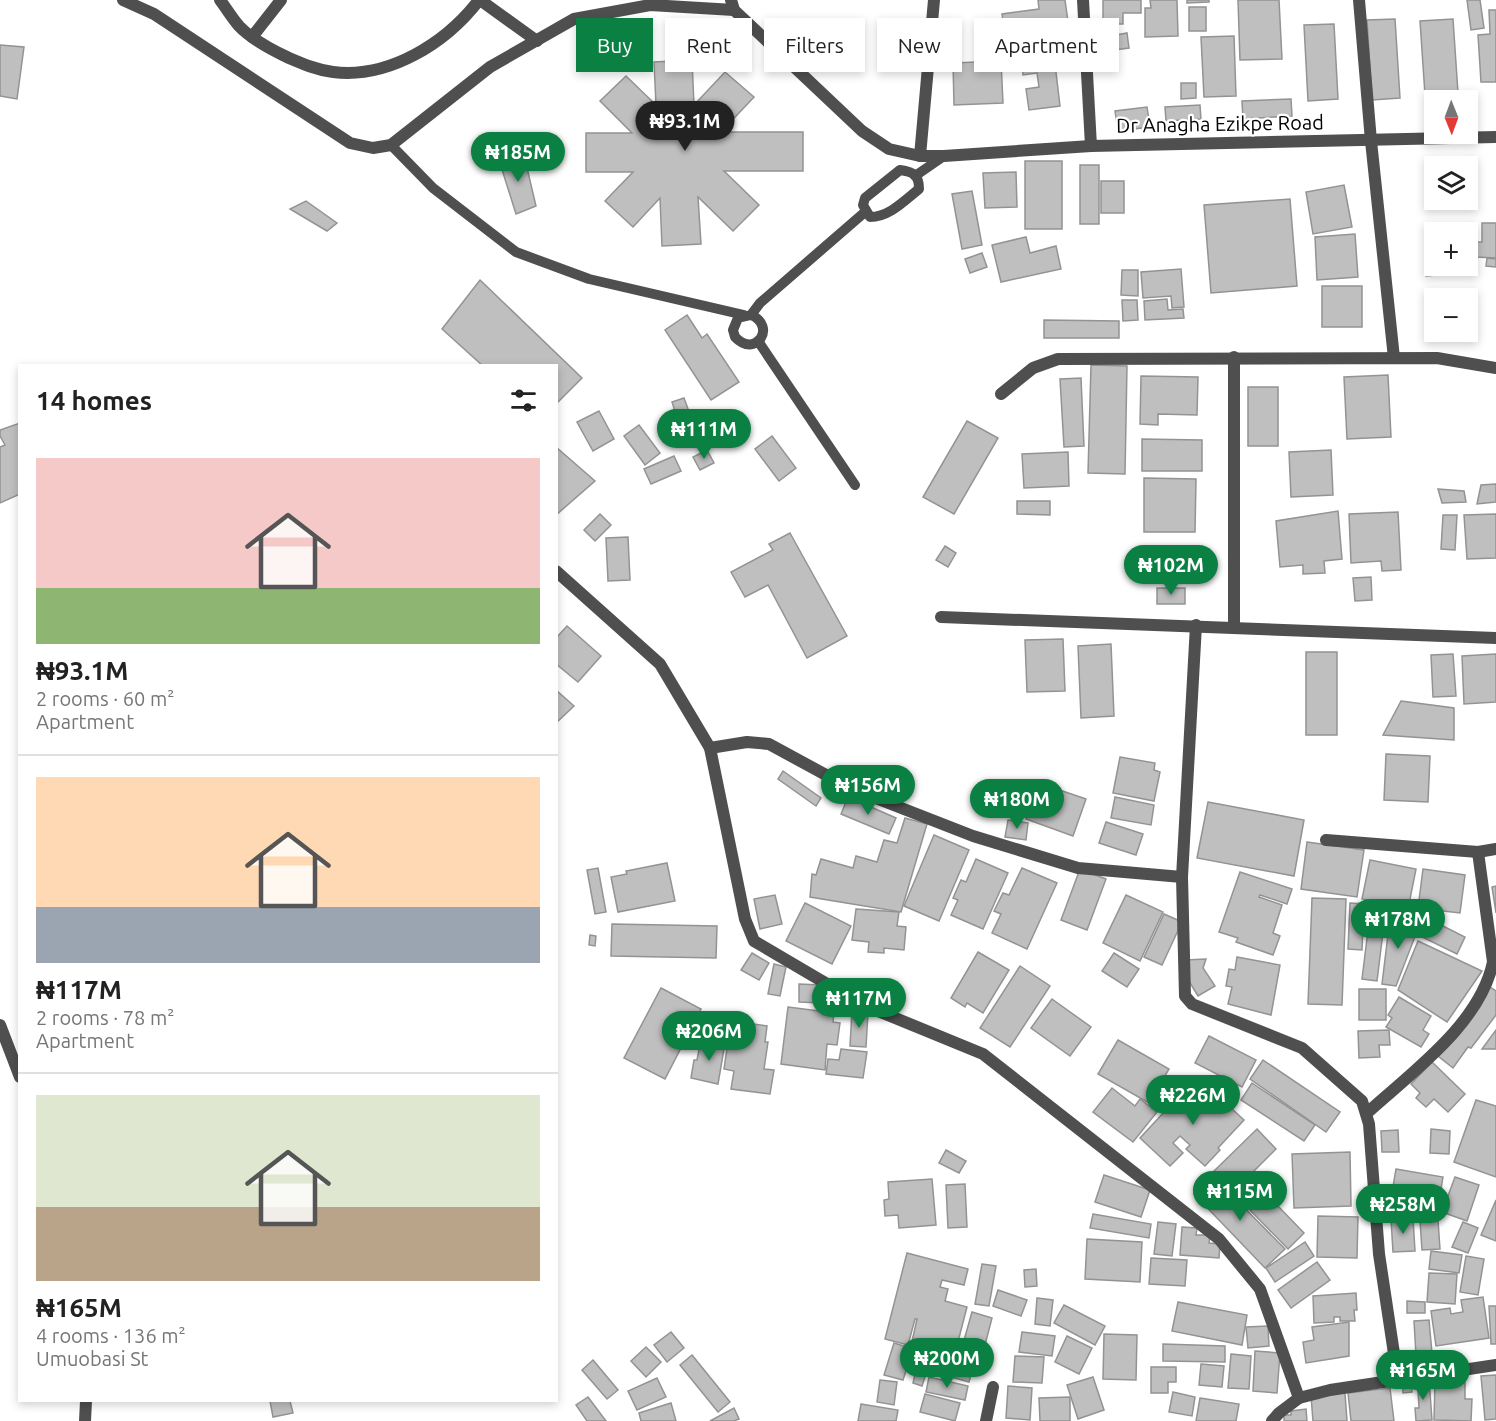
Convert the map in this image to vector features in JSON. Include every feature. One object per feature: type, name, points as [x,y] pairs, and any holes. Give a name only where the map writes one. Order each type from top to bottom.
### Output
[{"type":"street","points":[[123,0],[154,14],[350,143],[373,148],[391,145],[490,67],[574,19],[650,5],[732,5],[861,131],[889,149],[920,156],[944,156],[1091,146]]},
{"type":"street","points":[[220,0],[239,26],[252,37],[278,53],[311,67],[333,72],[353,73],[378,70],[403,60],[438,40],[469,13],[480,0],[537,41]]},
{"type":"street","points":[[252,37],[281,0]]},
{"type":"street","points":[[920,156],[934,0]]},
{"type":"street","name":"Dr Anagha Ezikpe Road","points":[[1083,0],[1091,146],[1496,137]]},
{"type":"street","points":[[1359,0],[1394,358]]},
{"type":"street","points":[[1234,357],[1234,627]]},
{"type":"street","points":[[1001,394],[1033,368],[1058,359],[1437,358],[1496,368]]},
{"type":"street","points":[[558,573],[660,664],[710,748],[745,919],[754,941],[861,1004],[983,1054],[1219,1239],[1260,1289],[1299,1398]]},
{"type":"street","points":[[941,617],[1496,638]]},
{"type":"street","points":[[1196,625],[1182,877],[1185,996],[1192,1004],[1302,1048],[1362,1101],[1367,1113],[1379,1254],[1398,1380]]},
{"type":"street","points":[[710,748],[747,742],[769,744],[850,788],[973,837],[1078,868],[1182,877]]},
{"type":"street","points":[[1326,840],[1478,852],[1496,849]]},
{"type":"street","points":[[1367,1113],[1449,1039],[1490,980],[1493,963],[1478,852]]},
{"type":"street","points":[[0,1025],[18,1072]]},
{"type":"street","points":[[1272,1421],[1299,1398],[1330,1390],[1496,1365]]},
{"type":"street","points":[[986,1421],[993,1387]]},
{"type":"street","points":[[85,1421],[86,1402]]},
{"type":"lane","points":[[391,145],[433,188],[516,252],[589,279],[748,315],[762,322],[762,336],[758,341],[746,345],[735,337],[733,330],[735,324],[748,315],[865,212]]},
{"type":"lane","points":[[915,176],[944,156]]},
{"type":"lane","points":[[900,170],[908,171],[915,176],[919,180],[919,189],[890,212],[878,217],[870,217],[865,212],[863,205],[865,198],[900,170]]},
{"type":"lane","points":[[758,341],[855,485]]},
{"type":"building","points":[[1038,0],[1065,0],[1068,18],[1003,18],[1002,14],[1039,9]]},
{"type":"building","points":[[1103,0],[1141,0],[1141,13],[1123,13],[1123,24],[1119,24],[1119,18],[1103,18]]},
{"type":"building","points":[[1150,0],[1177,0],[1178,36],[1145,37],[1145,8],[1151,8]]},
{"type":"building","points":[[1187,0],[1209,0],[1209,2],[1187,3]]},
{"type":"building","points":[[1238,0],[1279,0],[1282,59],[1240,60]]},
{"type":"building","points":[[1467,0],[1480,0],[1484,28],[1471,30]]},
{"type":"building","points":[[1189,7],[1206,7],[1206,31],[1189,31]]},
{"type":"building","points":[[1489,10],[1496,10],[1496,82],[1481,82],[1478,35],[1490,34]]},
{"type":"building","points":[[1395,19],[1400,98],[1372,100],[1367,20]]},
{"type":"building","points":[[1453,19],[1458,90],[1425,90],[1420,21]]},
{"type":"building","points":[[1334,24],[1338,99],[1308,101],[1304,25]]},
{"type":"building","points":[[1127,33],[1129,48],[1119,49],[1119,34]]},
{"type":"building","points":[[1234,36],[1236,96],[1204,97],[1201,37]]},
{"type":"building","points":[[0,45],[24,47],[17,99],[0,96]]},
{"type":"building","points":[[665,61],[665,72],[693,72],[694,105],[725,72],[754,97],[721,132],[803,132],[803,171],[724,171],[759,205],[733,231],[698,197],[701,244],[662,246],[660,198],[633,227],[605,201],[633,172],[586,172],[586,133],[632,133],[600,101],[626,76],[656,105],[654,62]]},
{"type":"building","points":[[974,62],[974,72],[1002,72],[1003,103],[954,105],[953,72],[962,72],[962,63]]},
{"type":"building","points":[[1023,72],[1056,72],[1060,106],[1029,110],[1026,89],[1039,87],[1037,73],[1023,75]]},
{"type":"building","points":[[1181,83],[1196,83],[1196,98],[1181,99]]},
{"type":"building","points":[[1291,99],[1292,116],[1243,119],[1242,101]]},
{"type":"building","points":[[1200,105],[1201,119],[1166,121],[1165,107]]},
{"type":"building","points":[[1147,107],[1150,127],[1118,131],[1115,111]]},
{"type":"building","points":[[524,155],[536,206],[516,214],[499,160]]},
{"type":"building","points":[[1025,161],[1062,161],[1062,229],[1025,229]]},
{"type":"building","points":[[1080,165],[1099,165],[1099,224],[1080,224]]},
{"type":"building","points":[[1016,172],[1017,207],[985,208],[983,173]]},
{"type":"building","points":[[1101,181],[1124,181],[1124,213],[1101,213]]},
{"type":"building","points":[[1344,185],[1352,227],[1313,234],[1306,192]]},
{"type":"building","points":[[972,191],[982,245],[962,249],[952,194]]},
{"type":"building","points":[[1290,199],[1297,286],[1211,293],[1204,205]]},
{"type":"building","points":[[306,201],[337,223],[327,231],[290,209]]},
{"type":"building","points":[[1482,223],[1496,223],[1496,258],[1478,257],[1478,242],[1482,242]]},
{"type":"building","points":[[1355,234],[1358,277],[1317,280],[1315,237]]},
{"type":"building","points":[[1026,237],[1030,253],[1056,246],[1061,269],[1001,282],[992,245]]},
{"type":"building","points":[[982,253],[987,267],[970,273],[965,259]]},
{"type":"building","points":[[1487,258],[1496,259],[1496,267],[1486,266]]},
{"type":"building","points":[[1181,269],[1184,307],[1172,308],[1171,296],[1143,298],[1141,272]]},
{"type":"building","points":[[1122,270],[1138,270],[1138,296],[1121,295]]},
{"type":"building","points":[[480,280],[582,378],[558,402],[558,364],[481,364],[442,329]]},
{"type":"building","points":[[1322,286],[1362,286],[1362,327],[1322,327]]},
{"type":"building","points":[[1167,299],[1168,310],[1183,309],[1184,318],[1145,320],[1144,301]]},
{"type":"building","points":[[1122,300],[1137,300],[1138,320],[1123,321]]},
{"type":"building","points":[[687,315],[702,338],[707,334],[739,382],[711,400],[665,330]]},
{"type":"building","points":[[1044,320],[1119,321],[1119,338],[1044,338]]},
{"type":"building","points":[[1091,365],[1127,366],[1125,474],[1088,473]]},
{"type":"building","points":[[1388,375],[1391,437],[1347,439],[1344,377]]},
{"type":"building","points":[[1141,376],[1198,377],[1197,415],[1158,414],[1158,425],[1140,424]]},
{"type":"building","points":[[1081,378],[1084,446],[1064,447],[1060,379]]},
{"type":"building","points":[[1248,387],[1278,387],[1278,446],[1248,446]]},
{"type":"building","points":[[684,398],[691,417],[678,421],[672,402]]},
{"type":"building","points":[[599,411],[614,439],[593,451],[577,422]]},
{"type":"building","points":[[967,421],[998,438],[954,514],[923,497]]},
{"type":"building","points":[[18,424],[18,495],[0,503],[0,447],[5,445],[0,436],[0,430]]},
{"type":"building","points":[[639,425],[660,453],[645,465],[624,436]]},
{"type":"building","points":[[772,436],[796,468],[779,481],[755,449]]},
{"type":"building","points":[[1142,439],[1202,440],[1202,471],[1142,471]]},
{"type":"building","points":[[558,449],[595,481],[558,513]]},
{"type":"building","points":[[707,450],[714,463],[700,470],[693,457]]},
{"type":"building","points":[[1331,450],[1333,495],[1291,497],[1289,452]]},
{"type":"building","points":[[1068,452],[1069,486],[1024,488],[1022,454]]},
{"type":"building","points":[[674,456],[681,471],[651,484],[644,469]]},
{"type":"building","points":[[1144,478],[1196,479],[1195,532],[1144,532]]},
{"type":"building","points":[[1496,484],[1496,502],[1477,504],[1481,485]]},
{"type":"building","points":[[1438,489],[1464,491],[1466,502],[1442,503]]},
{"type":"building","points":[[1017,501],[1050,501],[1050,515],[1017,514]]},
{"type":"building","points":[[1338,511],[1342,559],[1324,561],[1325,573],[1303,574],[1303,565],[1280,567],[1276,521]]},
{"type":"building","points":[[1398,512],[1401,570],[1382,571],[1381,561],[1351,563],[1349,514]]},
{"type":"building","points":[[600,514],[611,525],[595,541],[584,530]]},
{"type":"building","points":[[1496,514],[1496,558],[1467,559],[1464,515]]},
{"type":"building","points":[[1443,515],[1457,515],[1455,550],[1441,549]]},
{"type":"building","points":[[790,533],[847,636],[807,658],[768,585],[745,597],[731,572],[773,550],[769,544]]},
{"type":"building","points":[[628,537],[630,580],[608,581],[606,538]]},
{"type":"building","points":[[945,546],[956,553],[948,567],[936,560]]},
{"type":"building","points":[[1371,577],[1372,600],[1355,601],[1353,578]]},
{"type":"building","points":[[1157,588],[1185,588],[1185,604],[1157,604]]},
{"type":"building","points":[[567,626],[601,656],[578,682],[558,666],[558,636]]},
{"type":"building","points":[[1063,639],[1065,691],[1027,692],[1025,640]]},
{"type":"building","points":[[1111,644],[1114,716],[1081,718],[1078,646]]},
{"type":"building","points":[[1306,652],[1337,652],[1337,735],[1306,735]]},
{"type":"building","points":[[1453,654],[1456,696],[1433,697],[1431,655]]},
{"type":"building","points":[[1496,654],[1496,702],[1464,704],[1462,656]]},
{"type":"building","points":[[558,692],[574,706],[558,721]]},
{"type":"building","points":[[1401,701],[1454,708],[1454,740],[1383,735]]},
{"type":"building","points":[[1386,754],[1430,756],[1428,802],[1384,800]]},
{"type":"building","points":[[1120,757],[1155,763],[1154,770],[1160,772],[1154,801],[1113,793]]},
{"type":"building","points":[[783,771],[821,798],[816,806],[778,779]]},
{"type":"building","points":[[1039,783],[1086,799],[1073,836],[1026,819]]},
{"type":"building","points":[[848,797],[896,818],[889,834],[841,814]]},
{"type":"building","points":[[1115,797],[1154,805],[1151,825],[1111,818]]},
{"type":"building","points":[[1208,802],[1304,820],[1294,876],[1197,858]]},
{"type":"building","points":[[905,818],[927,824],[901,912],[810,897],[812,874],[816,875],[821,859],[853,868],[856,856],[877,862],[884,840],[897,843]]},
{"type":"building","points":[[1008,820],[1028,823],[1026,840],[1005,837]]},
{"type":"building","points":[[1106,822],[1143,834],[1136,855],[1099,843]]},
{"type":"building","points":[[934,835],[969,850],[939,921],[904,906]]},
{"type":"building","points":[[1307,842],[1364,850],[1357,897],[1301,889]]},
{"type":"building","points":[[976,859],[1008,873],[983,929],[951,915],[958,900],[953,898],[961,880],[966,882]]},
{"type":"building","points":[[1370,860],[1416,869],[1408,909],[1362,899]]},
{"type":"building","points":[[667,863],[675,901],[618,912],[611,877],[627,874],[626,871]]},
{"type":"building","points":[[598,868],[606,912],[595,914],[587,870]]},
{"type":"building","points":[[1022,868],[1057,883],[1027,949],[992,933],[1001,914],[994,911],[1003,893],[1009,895]]},
{"type":"building","points":[[1080,869],[1106,879],[1087,930],[1061,920]]},
{"type":"building","points":[[1423,869],[1465,875],[1460,913],[1418,908]]},
{"type":"building","points":[[1240,872],[1292,889],[1287,904],[1260,895],[1259,897],[1282,905],[1273,933],[1280,936],[1273,955],[1236,942],[1238,938],[1219,932]]},
{"type":"building","points":[[1496,886],[1496,913],[1492,887]]},
{"type":"building","points":[[775,895],[782,924],[760,929],[754,899]]},
{"type":"building","points":[[1126,895],[1163,912],[1140,961],[1103,943]]},
{"type":"building","points":[[1312,898],[1346,899],[1342,1005],[1308,1004]]},
{"type":"building","points":[[805,903],[851,926],[832,964],[786,941]]},
{"type":"building","points":[[1350,903],[1364,904],[1362,950],[1348,949]]},
{"type":"building","points":[[856,909],[899,912],[897,926],[906,927],[904,950],[884,948],[884,953],[868,952],[869,942],[852,940]]},
{"type":"building","points":[[1164,914],[1182,922],[1162,965],[1144,957]]},
{"type":"building","points":[[1370,914],[1385,916],[1377,981],[1362,979]]},
{"type":"building","points":[[1390,918],[1419,926],[1396,986],[1382,984]]},
{"type":"building","points":[[1431,920],[1465,937],[1457,954],[1422,937]]},
{"type":"building","points":[[612,924],[717,926],[716,958],[611,956]]},
{"type":"building","points":[[590,935],[596,936],[595,946],[589,945]]},
{"type":"building","points":[[1418,941],[1482,971],[1447,1022],[1398,990]]},
{"type":"building","points":[[978,952],[1009,970],[983,1013],[967,1003],[965,1007],[951,998]]},
{"type":"building","points":[[752,953],[769,963],[759,980],[741,970]]},
{"type":"building","points":[[1114,953],[1139,969],[1127,987],[1102,971]]},
{"type":"building","points":[[1237,957],[1280,965],[1271,1015],[1228,1004],[1232,987],[1226,986],[1229,969],[1235,970]]},
{"type":"building","points":[[1206,959],[1203,968],[1215,986],[1198,996],[1187,978],[1185,960]]},
{"type":"building","points":[[774,964],[786,967],[780,996],[768,994]]},
{"type":"building","points":[[1020,966],[1050,986],[1010,1047],[980,1028]]},
{"type":"building","points":[[799,984],[821,985],[821,1003],[799,1002]]},
{"type":"building","points":[[1490,987],[1496,991],[1496,1015],[1453,1068],[1438,1056]]},
{"type":"building","points":[[661,988],[701,1009],[665,1079],[624,1058]]},
{"type":"building","points":[[1359,989],[1386,989],[1386,1020],[1359,1020]]},
{"type":"building","points":[[1399,997],[1431,1016],[1423,1030],[1429,1034],[1421,1047],[1386,1027],[1392,1018],[1388,1015]]},
{"type":"building","points":[[1052,999],[1091,1027],[1070,1056],[1031,1028]]},
{"type":"building","points":[[788,1007],[834,1013],[833,1022],[840,1023],[837,1045],[827,1044],[825,1070],[781,1064]]},
{"type":"building","points":[[852,1011],[868,1012],[866,1047],[850,1046]]},
{"type":"building","points":[[731,1021],[767,1026],[765,1042],[768,1042],[764,1069],[774,1070],[770,1094],[731,1089],[734,1071],[724,1069]]},
{"type":"building","points":[[1389,1030],[1390,1045],[1379,1045],[1380,1057],[1359,1058],[1358,1031]]},
{"type":"building","points":[[1496,1030],[1496,1049],[1482,1049]]},
{"type":"building","points":[[1209,1036],[1256,1060],[1242,1087],[1195,1063]]},
{"type":"building","points":[[701,1039],[725,1043],[718,1084],[691,1078]]},
{"type":"building","points":[[1118,1040],[1169,1069],[1149,1103],[1098,1074]]},
{"type":"building","points":[[841,1049],[867,1052],[863,1078],[826,1074],[828,1059],[839,1060]]},
{"type":"building","points":[[1263,1060],[1340,1112],[1326,1132],[1250,1079]]},
{"type":"building","points":[[1432,1062],[1465,1094],[1448,1112],[1434,1099],[1426,1107],[1416,1098],[1420,1093],[1411,1084]]},
{"type":"building","points":[[1193,1081],[1213,1100],[1217,1095],[1244,1120],[1205,1166],[1186,1149],[1190,1145],[1180,1136],[1173,1143],[1183,1153],[1170,1166],[1140,1138]]},
{"type":"building","points":[[1252,1083],[1315,1125],[1304,1141],[1241,1100]]},
{"type":"building","points":[[1112,1088],[1135,1106],[1140,1099],[1157,1112],[1133,1142],[1093,1112]]},
{"type":"building","points":[[1476,1100],[1496,1106],[1496,1177],[1454,1162]]},
{"type":"building","points":[[1257,1129],[1276,1149],[1249,1176],[1304,1233],[1288,1249],[1213,1172]]},
{"type":"building","points":[[1431,1129],[1450,1131],[1449,1154],[1430,1153]]},
{"type":"building","points":[[1398,1130],[1399,1152],[1382,1152],[1381,1131]]},
{"type":"building","points":[[946,1150],[966,1161],[959,1173],[939,1163]]},
{"type":"building","points":[[1350,1152],[1351,1206],[1294,1208],[1292,1154]]},
{"type":"building","points":[[1396,1169],[1443,1177],[1436,1218],[1389,1210]]},
{"type":"building","points":[[1104,1175],[1150,1190],[1141,1217],[1095,1202]]},
{"type":"building","points":[[1213,1176],[1285,1249],[1265,1268],[1194,1194]]},
{"type":"building","points":[[1455,1177],[1479,1185],[1467,1221],[1442,1212]]},
{"type":"building","points":[[932,1179],[936,1225],[899,1228],[898,1215],[885,1216],[884,1200],[889,1199],[888,1182]]},
{"type":"building","points":[[965,1184],[967,1227],[948,1228],[946,1185]]},
{"type":"building","points":[[1496,1200],[1496,1241],[1481,1235]]},
{"type":"building","points":[[1093,1214],[1151,1224],[1149,1238],[1090,1228]]},
{"type":"building","points":[[1318,1216],[1358,1217],[1357,1258],[1317,1257]]},
{"type":"building","points":[[1413,1218],[1415,1251],[1393,1252],[1391,1219]]},
{"type":"building","points":[[1438,1220],[1440,1249],[1422,1250],[1420,1221]]},
{"type":"building","points":[[1158,1222],[1176,1224],[1172,1256],[1154,1254]]},
{"type":"building","points":[[1463,1222],[1478,1228],[1468,1253],[1452,1247]]},
{"type":"building","points":[[1182,1227],[1197,1228],[1196,1235],[1210,1235],[1209,1243],[1220,1244],[1219,1258],[1180,1255]]},
{"type":"building","points":[[1087,1239],[1142,1242],[1140,1282],[1085,1279]]},
{"type":"building","points":[[1305,1242],[1314,1256],[1275,1282],[1266,1268]]},
{"type":"building","points":[[1431,1251],[1462,1255],[1459,1273],[1429,1269]]},
{"type":"building","points":[[907,1253],[968,1269],[964,1285],[942,1280],[940,1287],[948,1289],[945,1301],[967,1307],[954,1357],[911,1346],[917,1319],[915,1319],[908,1345],[885,1339]]},
{"type":"building","points":[[1466,1256],[1484,1259],[1478,1295],[1460,1292]]},
{"type":"building","points":[[1151,1258],[1187,1260],[1185,1286],[1149,1284]]},
{"type":"building","points":[[1317,1262],[1330,1280],[1291,1308],[1278,1290]]},
{"type":"building","points":[[982,1264],[996,1266],[989,1306],[975,1304]]},
{"type":"building","points":[[1036,1269],[1037,1286],[1025,1287],[1024,1270]]},
{"type":"building","points":[[1429,1273],[1457,1274],[1455,1304],[1427,1302]]},
{"type":"building","points":[[998,1290],[1027,1300],[1021,1316],[993,1306]]},
{"type":"building","points":[[1356,1293],[1355,1321],[1340,1321],[1340,1317],[1334,1317],[1334,1322],[1314,1323],[1313,1296]]},
{"type":"building","points":[[1483,1297],[1489,1338],[1436,1346],[1431,1311],[1450,1308],[1451,1314],[1463,1312],[1461,1300]]},
{"type":"building","points":[[1037,1298],[1053,1300],[1050,1326],[1035,1324]]},
{"type":"building","points":[[1407,1301],[1425,1302],[1425,1313],[1407,1313]]},
{"type":"building","points":[[1178,1302],[1247,1315],[1242,1345],[1172,1331]]},
{"type":"building","points":[[1064,1305],[1105,1326],[1095,1345],[1054,1323]]},
{"type":"building","points":[[1489,1306],[1496,1306],[1496,1344],[1491,1344]]},
{"type":"building","points":[[972,1312],[992,1318],[980,1364],[959,1358]]},
{"type":"building","points":[[1429,1320],[1432,1353],[1416,1355],[1414,1321]]},
{"type":"building","points":[[1349,1322],[1349,1356],[1306,1363],[1303,1342],[1314,1340],[1312,1327]]},
{"type":"building","points":[[1268,1326],[1269,1346],[1248,1348],[1246,1327]]},
{"type":"building","points":[[671,1332],[684,1348],[667,1362],[654,1345]]},
{"type":"building","points":[[1022,1332],[1055,1336],[1052,1356],[1019,1352]]},
{"type":"building","points":[[1104,1334],[1137,1335],[1136,1380],[1103,1379]]},
{"type":"building","points":[[1067,1336],[1092,1348],[1079,1374],[1055,1362]]},
{"type":"building","points":[[894,1343],[932,1355],[922,1386],[913,1383],[915,1374],[906,1371],[903,1380],[884,1375]]},
{"type":"building","points":[[1163,1344],[1225,1346],[1225,1362],[1163,1361]]},
{"type":"building","points":[[646,1347],[661,1362],[646,1377],[631,1361]]},
{"type":"building","points":[[1255,1351],[1280,1353],[1277,1393],[1253,1391]]},
{"type":"building","points":[[1231,1354],[1251,1356],[1249,1389],[1228,1388]]},
{"type":"building","points":[[692,1355],[730,1402],[718,1412],[680,1365]]},
{"type":"building","points":[[1015,1356],[1044,1357],[1042,1383],[1013,1382]]},
{"type":"building","points":[[937,1358],[973,1367],[969,1382],[933,1372]]},
{"type":"building","points":[[593,1360],[618,1390],[607,1399],[582,1370]]},
{"type":"building","points":[[1201,1364],[1224,1366],[1222,1387],[1199,1385]]},
{"type":"building","points":[[1151,1367],[1176,1367],[1176,1382],[1168,1382],[1168,1393],[1151,1393]]},
{"type":"building","points":[[1496,1375],[1496,1419],[1485,1420],[1481,1376]]},
{"type":"building","points":[[929,1377],[968,1386],[965,1400],[926,1392]]},
{"type":"building","points":[[1093,1377],[1104,1410],[1078,1419],[1067,1385]]},
{"type":"building","points":[[657,1378],[666,1397],[637,1410],[628,1391]]},
{"type":"building","points":[[1403,1379],[1411,1379],[1412,1392],[1403,1393]]},
{"type":"building","points":[[1429,1379],[1432,1420],[1416,1421],[1415,1408],[1419,1408],[1418,1389],[1414,1389],[1413,1381]]},
{"type":"building","points":[[880,1380],[897,1382],[894,1405],[877,1402]]},
{"type":"building","points":[[1435,1381],[1465,1381],[1465,1399],[1472,1399],[1471,1421],[1434,1420]]},
{"type":"building","points":[[1008,1386],[1032,1388],[1030,1420],[1006,1418]]},
{"type":"building","points":[[1390,1388],[1394,1421],[1351,1421],[1348,1393]]},
{"type":"building","points":[[1173,1392],[1195,1397],[1192,1416],[1169,1412]]},
{"type":"building","points":[[1345,1393],[1347,1421],[1313,1421],[1311,1396]]},
{"type":"building","points":[[925,1394],[960,1403],[955,1421],[920,1412]]},
{"type":"building","points":[[588,1397],[606,1421],[587,1421],[576,1405]]},
{"type":"building","points":[[1070,1397],[1070,1421],[1040,1421],[1039,1398]]},
{"type":"building","points":[[1200,1398],[1239,1404],[1236,1421],[1196,1421]]},
{"type":"building","points":[[270,1402],[290,1402],[293,1413],[273,1417]]},
{"type":"building","points":[[671,1403],[676,1421],[641,1421],[639,1413]]},
{"type":"building","points":[[861,1404],[898,1410],[896,1421],[858,1421]]},
{"type":"building","points":[[734,1408],[739,1419],[710,1421]]},
{"type":"building","points":[[1306,1409],[1307,1421],[1284,1421],[1284,1415],[1291,1415],[1291,1411]]}]
